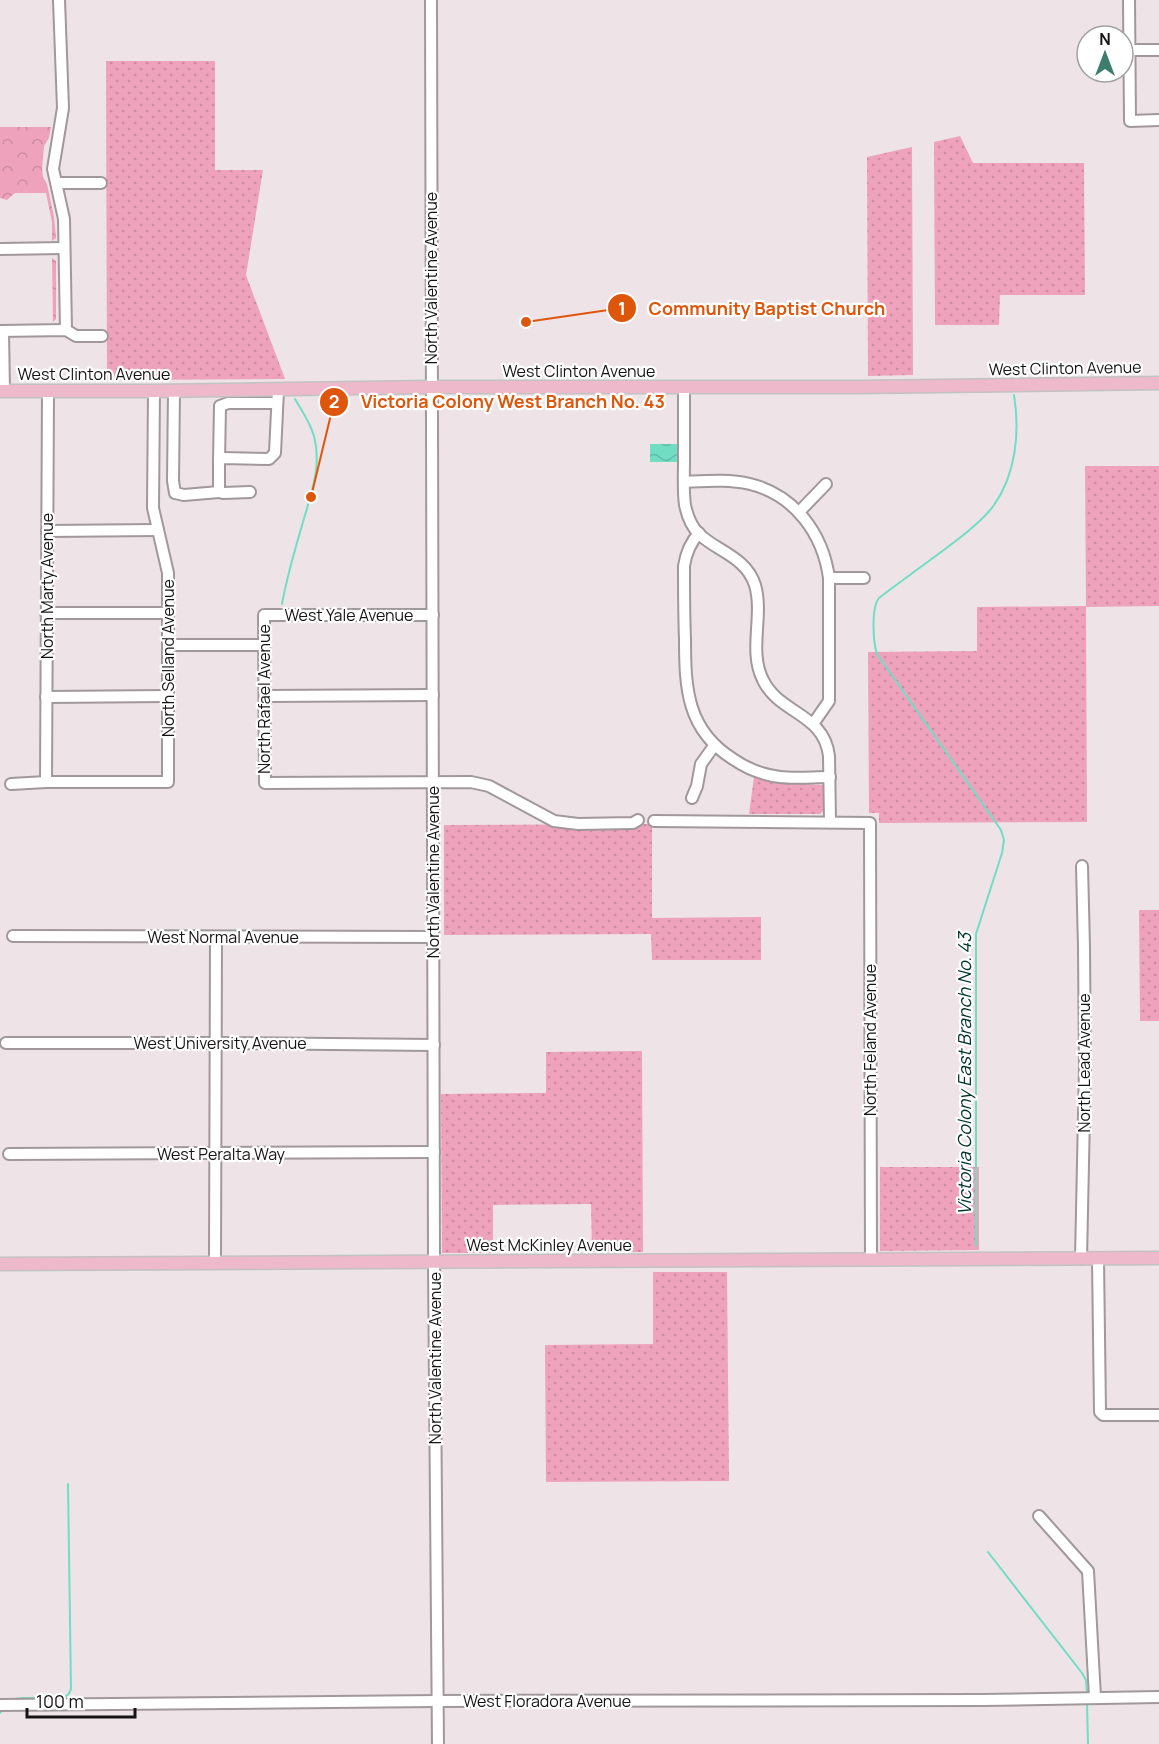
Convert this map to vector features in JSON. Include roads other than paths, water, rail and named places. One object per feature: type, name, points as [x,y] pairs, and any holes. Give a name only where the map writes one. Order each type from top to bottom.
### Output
[{"type":"main road","name":"West Clinton Avenue","points":[[2,391],[431,387],[871,387],[1159,383]]},
{"type":"main road","name":"West McKinley Avenue","points":[[0,1264],[1159,1258]]},
{"type":"street","points":[[58,0],[63,108],[53,169],[64,219],[66,330]]},
{"type":"street","name":"North Valentine Avenue","points":[[431,0],[431,387],[434,615],[432,782],[438,1744]]},
{"type":"street","points":[[1129,0],[1129,24]]},
{"type":"street","points":[[1135,50],[1159,50]]},
{"type":"street","points":[[1130,84],[1130,121],[1159,120]]},
{"type":"street","points":[[57,183],[101,183]]},
{"type":"street","points":[[0,249],[64,248]]},
{"type":"street","points":[[2,391],[2,331],[66,330],[76,336],[102,336]]},
{"type":"street","points":[[654,821],[830,821],[828,747],[824,736],[813,724],[774,696],[763,681],[757,655],[755,587],[748,572],[738,560],[699,533],[688,516],[685,507],[684,482],[684,387]]},
{"type":"street","points":[[219,461],[222,458],[269,459],[274,453],[278,390]]},
{"type":"street","name":"North Marty Avenue","points":[[46,782],[48,391]]},
{"type":"street","name":"North Selland Avenue","points":[[46,782],[168,782],[168,573],[153,508],[154,391]]},
{"type":"street","points":[[174,391],[173,481],[175,493],[200,495],[219,492],[250,492]]},
{"type":"street","points":[[219,492],[220,406],[228,403],[277,403]]},
{"type":"street","points":[[684,482],[725,481],[751,484],[773,493],[799,512],[815,533],[822,548],[830,578],[829,701],[813,724]]},
{"type":"street","points":[[799,512],[826,484]]},
{"type":"street","points":[[47,531],[158,530]]},
{"type":"street","points":[[699,533],[689,547],[684,566],[685,673],[692,710],[702,729],[714,746],[736,762],[768,774],[791,777],[830,777]]},
{"type":"street","points":[[830,578],[864,578]]},
{"type":"street","points":[[46,613],[168,613]]},
{"type":"street","name":"West Yale Avenue","points":[[264,615],[434,615]]},
{"type":"street","name":"North Rafael Avenue","points":[[264,615],[265,783],[432,782]]},
{"type":"street","points":[[168,645],[264,645]]},
{"type":"street","points":[[265,696],[433,695]]},
{"type":"street","points":[[46,697],[168,696]]},
{"type":"street","points":[[692,798],[701,764],[714,746]]},
{"type":"street","points":[[11,784],[46,782]]},
{"type":"street","points":[[432,782],[471,782],[489,786],[554,820],[578,824],[633,823],[638,820]]},
{"type":"street","name":"North Feland Avenue","points":[[830,821],[869,821],[871,1259]]},
{"type":"street","name":"North Lead Avenue","points":[[1081,1259],[1085,1067],[1082,866]]},
{"type":"street","name":"West Normal Avenue","points":[[13,936],[433,937]]},
{"type":"street","points":[[215,1263],[216,937]]},
{"type":"street","name":"West University Avenue","points":[[6,1043],[434,1045]]},
{"type":"street","name":"West Peralta Way","points":[[9,1154],[434,1152]]},
{"type":"street","points":[[1098,1259],[1100,1412],[1103,1415],[1159,1415]]},
{"type":"street","points":[[1039,1516],[1088,1571],[1095,1697]]},
{"type":"street","name":"West Floradora Avenue","points":[[0,1705],[982,1700],[1159,1696]]},
{"type":"water","points":[[650,444],[679,444],[679,462],[650,462]]},
{"type":"waterway","name":"Victoria Colony East Branch No. 43","points":[[976,1246],[976,934],[1004,840],[1001,830],[877,654],[874,642],[874,617],[879,598],[967,532],[994,505],[1012,466],[1017,423],[1014,395]]},
{"type":"waterway","points":[[282,604],[312,490],[317,458],[314,436],[295,399]]},
{"type":"waterway","points":[[8,1700],[62,1698],[68,1695],[71,1689],[68,1484]]},
{"type":"waterway","name":"Victoria Colony East Branch No. 43","points":[[988,1552],[1082,1673],[1086,1680],[1087,1693]]},
{"type":"waterway","name":"Victoria Colony East Branch No. 43","points":[[1087,1702],[1088,1744]]},
{"type":"place","name":"Community Baptist Church","points":[[526,322]]},
{"type":"place","name":"Victoria Colony West Branch No. 43","points":[[311,497]]}]
